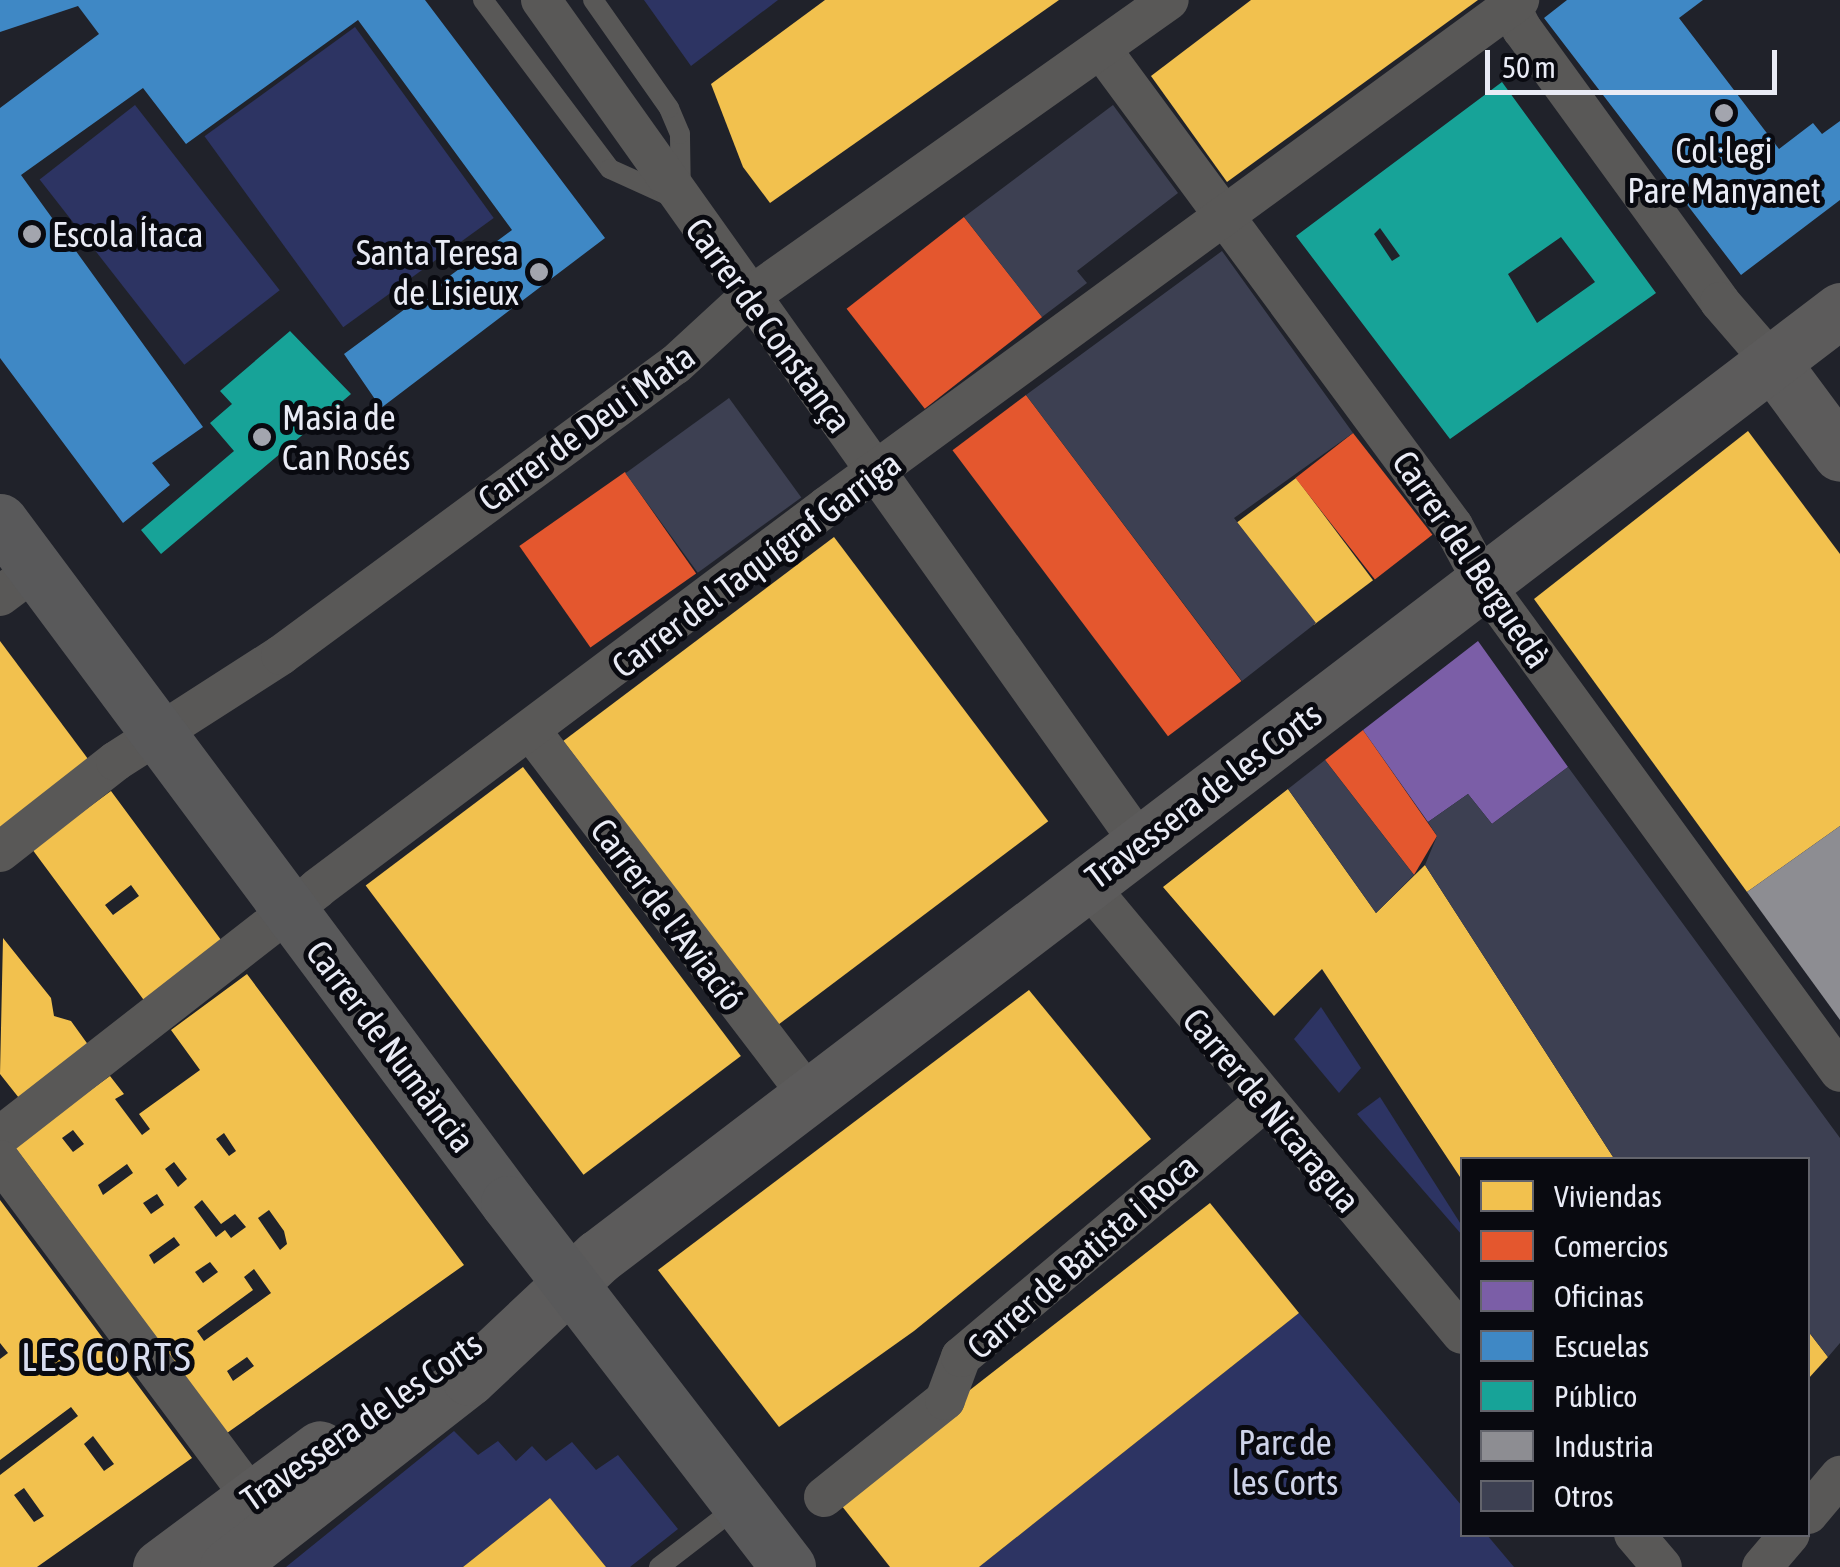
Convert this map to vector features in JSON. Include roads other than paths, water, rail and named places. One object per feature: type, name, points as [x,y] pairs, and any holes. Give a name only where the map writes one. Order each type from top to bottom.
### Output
[{"type":"main road","name":"Travessera de les Corts","points":[[226,1567],[470,1378],[567,1283],[808,1095],[1840,310]]},
{"type":"main road","points":[[1772,362],[1840,454]]},
{"type":"main road","name":"Carrer de Numància","points":[[0,521],[18,583],[156,734],[567,1283],[788,1567]]},
{"type":"main road","name":"Travessera de les Corts","points":[[160,1567],[451,1353],[567,1283]]},
{"type":"street","name":"Carrer de Constança","points":[[541,0],[1140,842]]},
{"type":"street","name":"Carrer de Deu i Mata","points":[[0,852],[156,734],[281,655],[675,366],[749,297],[1169,0]]},
{"type":"street","name":"Carrer del Taquígraf Garriga","points":[[0,1136],[290,912],[875,473],[1512,2]]},
{"type":"street","points":[[1512,2],[1720,302],[1772,362]]},
{"type":"street","name":"Carrer del Berguedà","points":[[1101,50],[1453,526],[1483,582],[1840,1072]]},
{"type":"street","name":"Carrer de l'Aviació","points":[[531,731],[808,1095]]},
{"type":"street","name":"Carrer de Nicaragua","points":[[1086,883],[1264,1102],[1460,1332]]},
{"type":"street","name":"Carrer de Batista i Roca","points":[[824,1498],[944,1400],[961,1357],[1264,1102]]},
{"type":"street","points":[[0,1160],[252,1498]]},
{"type":"street","points":[[1810,1512],[1840,1476]]},
{"type":"street","points":[[1637,1537],[1662,1567]]},
{"type":"street","points":[[1762,1567],[1787,1537]]},
{"type":"lane","points":[[483,0],[610,170],[680,200],[680,134],[669,108],[593,0]]},
{"type":"lane","points":[[659,1567],[740,1504]]},
{"type":"place","name":"Col·legi Pare Manyanet","points":[[1724,113]]},
{"type":"place","name":"Escola Ítaca","points":[[32,234]]},
{"type":"place","name":"Santa Teresa de Lisieux","points":[[539,272]]},
{"type":"place","name":"Masia de Can Rosés","points":[[262,437]]},
{"type":"district","name":"LES CORTS","points":[[107,1357]]},
{"type":"park label","name":"Parc de les Corts","points":[[1285,1462]]}]
